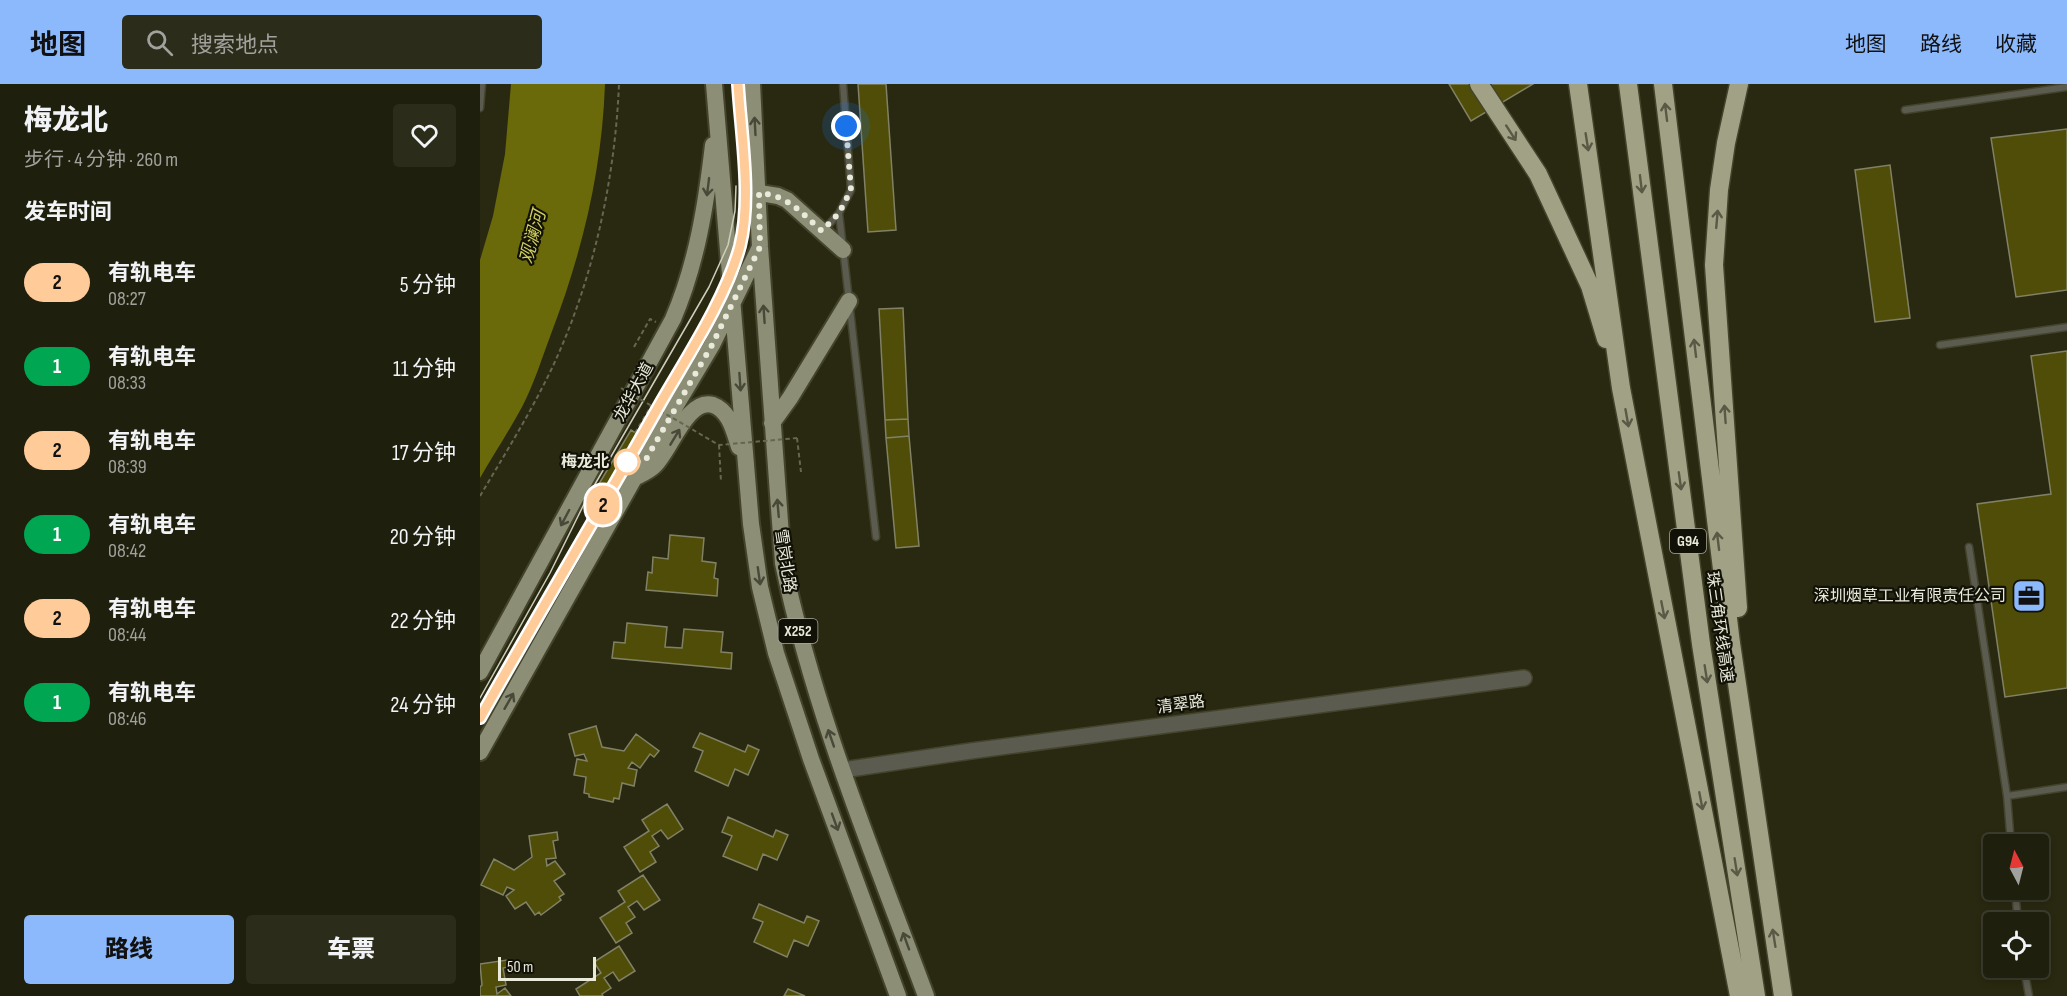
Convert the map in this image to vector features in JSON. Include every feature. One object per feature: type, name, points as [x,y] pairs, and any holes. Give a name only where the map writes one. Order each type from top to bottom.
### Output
[{"type":"highway","points":[[1479,84],[1543,184],[1590,286],[1621,387]]},
{"type":"highway","points":[[1578,84],[1621,387],[1739,996]]},
{"type":"highway","name":"珠三角环线高速","points":[[1628,84],[1701,645],[1756,996]]},
{"type":"highway","name":"珠三角环线高速","points":[[1663,84],[1731,643],[1783,996]]},
{"type":"highway","points":[[1739,84],[1726,143],[1719,190],[1714,265],[1752,786]]},
{"type":"main road","name":"X252","points":[[752,84],[760,247]]},
{"type":"main road","name":"龙华大道","points":[[715,86],[733,303]]},
{"type":"main road","name":"龙华大道","points":[[480,672],[649,366],[680,302],[694,259],[704,212],[713,145],[715,86]]},
{"type":"main road","points":[[759,193],[787,200],[843,250]]},
{"type":"main road","points":[[480,752],[712,345],[760,247]]},
{"type":"main road","name":"雪岗北路","points":[[760,247],[783,563],[805,657],[843,770],[926,996]]},
{"type":"main road","points":[[772,423],[790,398],[849,301]]},
{"type":"main road","name":"雪岗北路","points":[[733,303],[751,524],[760,587],[776,653],[811,759],[898,996]]},
{"type":"main road","points":[[738,352],[766,351]]},
{"type":"main road","points":[[635,478],[654,466],[690,413],[706,404],[718,407],[726,414],[746,468]]},
{"type":"street","name":"清翠路","points":[[843,770],[1524,678]]},
{"type":"lane","points":[[480,108],[482,84]]},
{"type":"lane","points":[[822,231],[839,213],[851,190],[843,84]]},
{"type":"lane","points":[[1905,110],[2067,87]]},
{"type":"lane","points":[[839,213],[876,537]]},
{"type":"lane","points":[[1940,345],[2067,327]]},
{"type":"lane","points":[[1969,547],[2011,834]]},
{"type":"lane","points":[[2007,796],[2067,787]]},
{"type":"lane","points":[[2026,978],[2029,996]]},
{"type":"path","points":[[480,496],[535,402],[553,366],[584,282],[611,166],[619,84]]},
{"type":"path","points":[[621,388],[719,445],[797,438],[801,472]]},
{"type":"path","points":[[635,432],[651,406]]},
{"type":"path","points":[[719,445],[721,482]]},
{"type":"water","name":"观澜河","points":[[511,84],[605,84],[603,116],[595,180],[581,242],[562,304],[526,398],[480,478],[480,260],[493,216],[505,154]]},
{"type":"building","points":[[858,84],[886,84],[896,230],[868,232]]},
{"type":"building","points":[[1449,84],[1533,84],[1471,121]]},
{"type":"building","points":[[2067,129],[2067,290],[2016,297],[1991,138]]},
{"type":"building","points":[[1890,165],[1910,318],[1875,322],[1855,170]]},
{"type":"building","points":[[903,308],[908,419],[885,420],[879,309]]},
{"type":"building","name":"深圳烟草工业有限责任公司","points":[[2067,351],[2067,688],[2005,697],[1977,504],[2051,494],[2031,356]]},
{"type":"building","points":[[908,419],[909,436],[886,438],[885,420]]},
{"type":"building","points":[[631,430],[639,435],[596,509],[587,504]]},
{"type":"building","points":[[909,436],[919,546],[896,548],[886,438]]},
{"type":"building","points":[[670,535],[704,538],[702,561],[716,563],[714,578],[718,579],[717,596],[646,590],[648,572],[652,573],[653,557],[668,559]]},
{"type":"building","points":[[627,623],[667,627],[665,647],[682,648],[684,629],[723,632],[721,652],[732,653],[731,669],[612,658],[614,642],[625,643]]},
{"type":"building","points":[[596,726],[602,747],[624,751],[636,734],[659,751],[654,757],[650,754],[640,768],[632,762],[628,768],[637,770],[634,786],[622,783],[619,799],[614,798],[613,802],[589,797],[589,794],[584,793],[586,777],[574,775],[577,759],[587,761],[584,754],[575,756],[569,734]]},
{"type":"building","points":[[700,733],[745,752],[748,745],[759,750],[748,775],[735,769],[728,786],[695,771],[703,751],[693,747]]},
{"type":"building","points":[[667,804],[683,829],[668,839],[661,830],[652,836],[659,846],[650,852],[656,862],[640,872],[624,847],[649,831],[642,820]]},
{"type":"building","points":[[728,817],[773,837],[776,830],[788,835],[777,860],[763,854],[757,870],[723,856],[732,836],[722,832]]},
{"type":"building","points":[[557,832],[558,840],[553,841],[556,858],[546,859],[547,866],[555,861],[565,874],[554,881],[564,894],[559,897],[561,900],[541,915],[539,912],[535,915],[526,902],[515,909],[506,896],[514,890],[507,887],[503,895],[481,885],[494,859],[514,870],[532,857],[529,836]]},
{"type":"building","points":[[643,875],[660,900],[644,910],[637,901],[628,907],[635,917],[626,923],[632,933],[616,943],[600,918],[625,902],[618,891]]},
{"type":"building","points":[[759,904],[804,923],[807,916],[819,921],[808,946],[794,940],[787,957],[754,942],[763,922],[753,918]]},
{"type":"building","points":[[619,946],[635,971],[619,981],[613,972],[604,978],[611,988],[602,994],[603,996],[580,996],[576,989],[601,973],[594,962]]},
{"type":"building","points":[[507,960],[508,967],[503,968],[506,985],[496,987],[497,994],[505,988],[511,996],[480,996],[482,985],[480,964]]},
{"type":"building","points":[[788,989],[805,996],[784,996]]},
{"type":"tram line","points":[[480,718],[718,300],[736,259],[744,225],[746,185],[738,84]]},
{"type":"tram line","name":"2","points":[[480,718],[638,443],[731,273],[743,230],[745,188],[738,84]]},
{"type":"tram line","points":[[480,698],[550,573],[587,498],[709,287],[728,245],[735,211],[736,186]]},
{"type":"place","name":"梅龙北","points":[[627,462]]},
{"type":"place","name":"深圳烟草工业有限责任公司","points":[[2029,596]]},
{"type":"route","points":[[627,462],[645,461],[712,345],[733,303],[760,247],[759,193],[787,200],[822,231],[839,213],[851,190],[846,126]]}]
